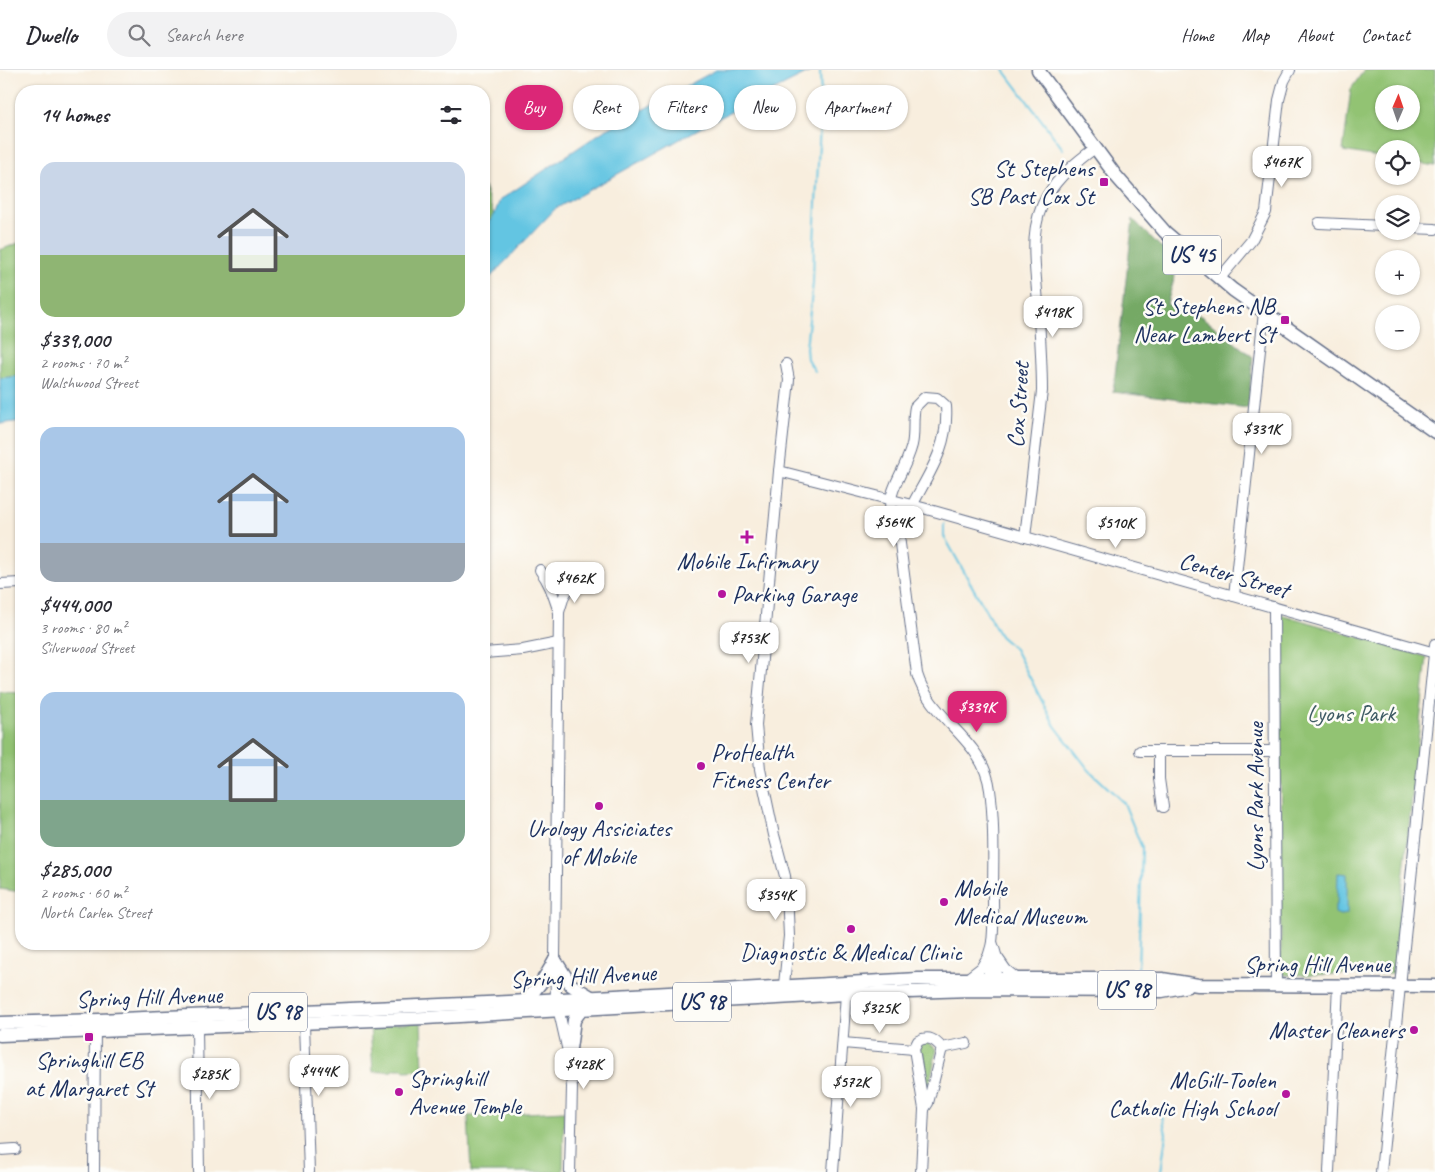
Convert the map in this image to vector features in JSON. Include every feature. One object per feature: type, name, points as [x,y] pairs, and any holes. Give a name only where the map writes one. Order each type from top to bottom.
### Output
[{"type":"main road","name":"US 45","points":[[1038,70],[1116,176],[1165,232],[1264,312],[1435,432]]},
{"type":"main road","points":[[524,1001],[543,982],[555,960],[571,985],[591,997]]},
{"type":"main road","name":"Spring Hill Avenue","points":[[0,1034],[95,1026],[524,1001],[582,1010],[968,978],[992,984],[1016,978],[1162,979],[1198,985],[1435,986]]},
{"type":"main road","name":"Spring Hill Avenue","points":[[0,1023],[197,1028],[304,1024],[557,1005],[591,997],[783,992],[846,994],[992,984],[1158,991],[1198,985]]},
{"type":"main road","points":[[569,1056],[574,1020],[582,1010]]},
{"type":"street","points":[[1220,278],[1251,241],[1266,212],[1279,100],[1284,81],[1290,70]]},
{"type":"street","name":"Cox Street","points":[[1025,536],[1042,391],[1034,245],[1036,222],[1046,196],[1068,168],[1095,148]]},
{"type":"street","points":[[1319,223],[1375,226]]},
{"type":"street","points":[[1420,228],[1435,229]]},
{"type":"street","points":[[1234,596],[1264,312]]},
{"type":"street","points":[[783,992],[789,936],[787,892],[760,769],[756,725],[789,380],[786,364]]},
{"type":"street","points":[[899,536],[911,504],[922,490],[936,461],[944,430],[946,406],[942,401],[932,397],[925,397],[915,406],[912,443],[890,499],[892,519],[899,536],[917,674],[921,687],[930,702],[972,746],[985,768],[988,778],[992,804],[993,868],[992,957],[988,971],[992,984]]},
{"type":"street","name":"Center Street","points":[[779,471],[911,504],[1234,596],[1435,650]]},
{"type":"street","points":[[540,570],[549,582],[559,612]]},
{"type":"street","points":[[0,584],[15,583]]},
{"type":"street","points":[[570,586],[564,596],[559,612],[555,960],[557,1005],[569,1056],[572,1087],[570,1172]]},
{"type":"street","name":"Lyons Park Avenue","points":[[1274,607],[1276,986]]},
{"type":"street","points":[[490,653],[523,650],[558,643]]},
{"type":"street","points":[[1381,1172],[1435,650]]},
{"type":"street","points":[[1140,751],[1274,751]]},
{"type":"street","points":[[1159,751],[1159,779],[1163,808]]},
{"type":"street","points":[[992,957],[1016,978]]},
{"type":"street","points":[[968,978],[992,957]]},
{"type":"street","points":[[1329,1172],[1338,985]]},
{"type":"street","points":[[833,1172],[846,994]]},
{"type":"street","points":[[304,1024],[310,1172]]},
{"type":"street","points":[[94,1172],[95,1026]]},
{"type":"street","points":[[197,1028],[199,1172]]},
{"type":"street","points":[[922,1172],[924,1109],[914,1049],[918,1041],[929,1038],[937,1042],[942,1048]]},
{"type":"street","points":[[843,1043],[914,1049]]},
{"type":"street","points":[[942,1048],[966,1043]]},
{"type":"street","points":[[924,1109],[928,1103],[942,1048]]},
{"type":"street","points":[[0,1150],[15,1150]]},
{"type":"green space","points":[[1364,70],[1435,70],[1435,166],[1420,164],[1420,140],[1375,140],[1375,156],[1343,151],[1351,89]]},
{"type":"green space","points":[[490,203],[494,215],[490,221]]},
{"type":"green space","points":[[1133,219],[1178,264],[1167,304],[1201,316],[1253,357],[1248,408],[1113,392]]},
{"type":"green space","points":[[15,244],[15,377],[0,378],[0,250]]},
{"type":"green space","name":"Lyons Park","points":[[1280,614],[1427,657],[1393,974],[1281,975]]},
{"type":"green space","points":[[0,692],[15,693],[15,891],[0,889]]},
{"type":"green space","points":[[421,1022],[423,1070],[405,1071],[404,1069],[393,1069],[393,1071],[373,1072],[370,1025]]},
{"type":"green space","points":[[926,1041],[937,1049],[928,1091],[925,1093],[918,1051],[920,1044]]},
{"type":"green space","points":[[564,1111],[563,1172],[471,1172],[468,1116]]},
{"type":"water","points":[[716,70],[814,70],[784,85],[734,85],[734,110],[724,115],[724,85],[688,85]]},
{"type":"water","points":[[649,106],[649,130],[696,130],[555,209],[490,278],[490,221],[500,200],[606,130],[639,130],[639,112]]},
{"type":"water","points":[[15,377],[15,422],[0,424],[0,378]]},
{"type":"water","points":[[1338,873],[1347,874],[1347,914],[1340,915],[1335,913]]},
{"type":"waterway","points":[[815,371],[807,359],[806,348],[813,283],[821,104],[820,70]]},
{"type":"waterway","points":[[1004,70],[1063,149]]},
{"type":"waterway","points":[[944,524],[944,536],[1000,636],[1015,649],[1055,726],[1089,770],[1124,803],[1142,848],[1138,970]]},
{"type":"waterway","points":[[1161,1172],[1166,1134],[1162,1116]]},
{"type":"place","name":"St Stephens SB Past Cox St","points":[[1104,182]]},
{"type":"place","name":"St Stephens NB Near Lambert St","points":[[1285,320]]},
{"type":"place","name":"Mobile Infirmary","points":[[747,537]]},
{"type":"place","name":"Parking Garage","points":[[722,594]]},
{"type":"place","name":"ProHealth Fitness Center","points":[[701,766]]},
{"type":"place","name":"Urology Assiciates of Mobile","points":[[599,806]]},
{"type":"place","name":"Mobile Medical Museum","points":[[944,902]]},
{"type":"place","name":"Diagnostic & Medical Clinic","points":[[851,929]]},
{"type":"place","name":"Master Cleaners","points":[[1414,1030]]},
{"type":"place","name":"Springhill EB at Margaret St","points":[[89,1037]]},
{"type":"place","name":"Springhill Avenue Temple","points":[[399,1092]]},
{"type":"place","name":"McGill-Toolen Catholic High School","points":[[1286,1094]]}]
